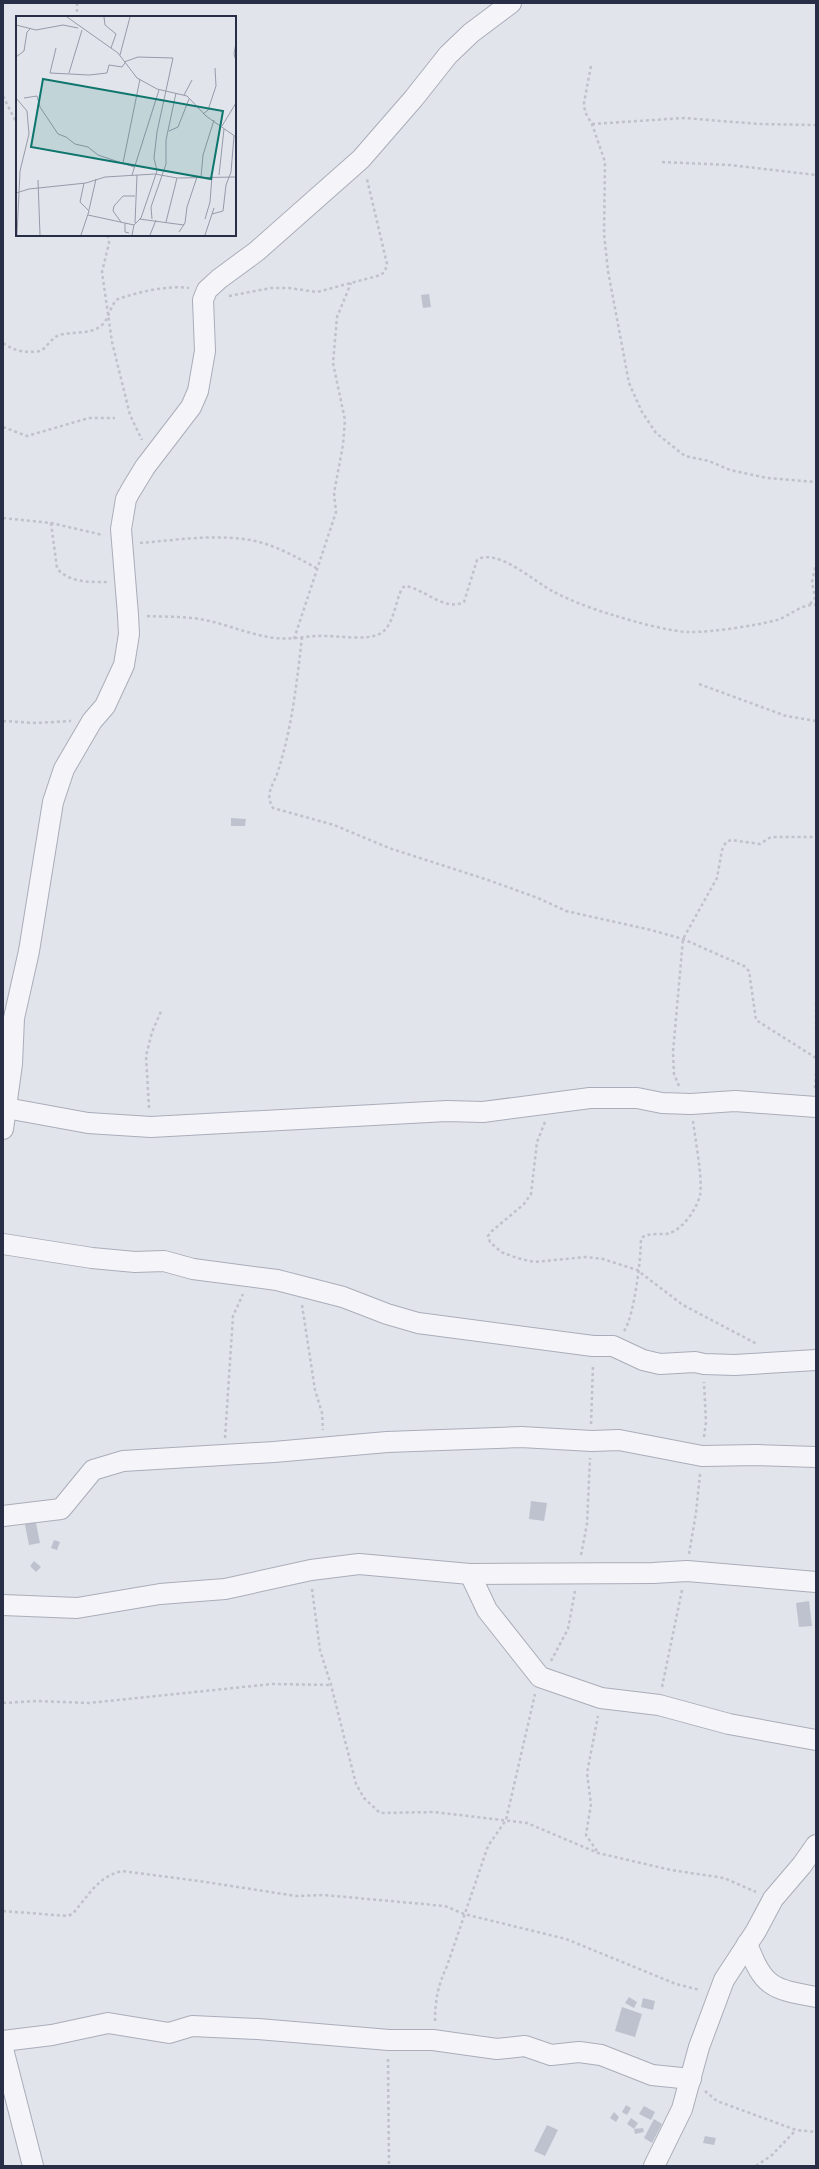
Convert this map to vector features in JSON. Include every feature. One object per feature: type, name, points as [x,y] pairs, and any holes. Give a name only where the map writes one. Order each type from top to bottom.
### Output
[{"type":"street","points":[[3,1129],[12,1064],[14,1018],[29,951],[52,802],[64,769],[92,721],[105,706],[124,665],[129,634],[121,529],[126,499],[151,458],[191,408],[198,391],[205,351],[205,295],[219,279],[262,246],[361,159],[414,98],[448,55],[471,33],[511,3]]},
{"type":"street","points":[[6,1108],[88,1123],[151,1127],[447,1111],[483,1112],[590,1098],[637,1098],[662,1103],[691,1104],[735,1101],[816,1107]]},
{"type":"street","points":[[3,1244],[92,1258],[135,1262],[164,1261],[193,1269],[300,1284],[418,1323],[593,1346],[613,1346],[654,1363],[695,1362],[704,1364],[735,1365],[816,1360]]},
{"type":"street","points":[[3,1516],[61,1509],[93,1470],[123,1461],[432,1439],[521,1437],[592,1441],[620,1440],[702,1456],[756,1455],[816,1458]]},
{"type":"street","points":[[3,1605],[77,1608],[160,1594],[225,1589],[311,1570],[358,1564],[470,1574],[578,1572],[653,1573],[687,1570],[816,1582]]},
{"type":"street","points":[[470,1574],[487,1610],[540,1678],[601,1698],[659,1705],[729,1724],[816,1740]]},
{"type":"street","points":[[654,2166],[682,2109],[699,2047],[724,1980],[773,1899],[802,1865],[816,1845]]},
{"type":"street","points":[[747,1944],[758,1970],[765,1980],[776,1987],[816,1997]]},
{"type":"street","points":[[3,2041],[52,2035],[108,2023],[169,2033],[192,2026],[258,2029],[389,2040],[433,2040],[497,2050],[525,2046],[551,2055],[579,2052],[601,2056],[652,2075],[691,2079]]},
{"type":"street","points":[[3,2049],[33,2166]]},
{"type":"path","points":[[77,3],[77,16]]},
{"type":"path","points":[[591,66],[584,103],[585,112],[592,124],[605,162],[604,234],[608,271],[629,383],[642,412],[656,433],[685,456],[709,461],[730,470],[767,478],[816,482]]},
{"type":"path","points":[[3,96],[16,122]]},
{"type":"path","points":[[592,124],[684,118],[759,124],[816,125]]},
{"type":"path","points":[[3,343],[13,350],[27,353],[41,351],[55,337],[94,330],[102,326],[109,316],[114,302],[129,295],[147,290],[181,287],[205,295],[271,288],[289,288],[317,292],[381,275],[385,271],[387,264],[361,159]]},
{"type":"path","points":[[662,162],[730,165],[816,175]]},
{"type":"path","points":[[108,236],[109,243],[102,272],[112,342],[130,415],[151,458]]},
{"type":"path","points":[[294,639],[336,512],[334,493],[343,445],[345,420],[333,363],[337,317],[351,283]]},
{"type":"path","points":[[3,427],[27,436],[89,418],[115,418]]},
{"type":"path","points":[[3,518],[51,523],[107,536],[123,545],[207,537],[251,540],[287,553],[318,569]]},
{"type":"path","points":[[51,523],[57,568],[60,572],[82,581],[126,583]]},
{"type":"path","points":[[128,615],[199,619],[275,638],[294,639],[302,637],[362,637],[381,634],[390,624],[401,591],[405,586],[440,602],[462,603],[467,598],[477,560],[482,556],[489,556],[507,563],[553,592],[571,600],[624,618],[689,632],[778,620],[810,604],[815,598],[812,582],[816,564]]},
{"type":"path","points":[[810,604],[816,605]]},
{"type":"path","points":[[302,637],[289,726],[278,772],[269,789],[270,801],[273,808],[334,825],[389,848],[495,882],[538,898],[566,911],[651,930],[683,939],[744,966],[749,972],[756,1020],[816,1058]]},
{"type":"path","points":[[699,684],[786,716],[816,721]]},
{"type":"path","points":[[3,721],[36,723],[92,721]]},
{"type":"path","points":[[613,1346],[628,1326],[633,1307],[637,1270],[643,1237],[670,1233],[675,1230],[687,1220],[700,1194],[691,1104],[676,1081],[673,1065],[674,1032],[680,987],[683,939],[717,878],[722,850],[726,842],[731,840],[760,844],[772,837],[816,836]]},
{"type":"path","points":[[816,1003],[816,1030]]},
{"type":"path","points":[[151,1127],[145,1063],[152,1032],[162,1009]]},
{"type":"path","points":[[559,1101],[545,1122],[537,1142],[530,1194],[524,1204],[501,1221],[492,1231],[488,1240],[501,1252],[534,1262],[586,1257],[603,1259],[637,1270],[683,1305],[761,1346]]},
{"type":"path","points":[[224,1454],[233,1316],[241,1297],[255,1277]]},
{"type":"path","points":[[300,1284],[309,1354],[322,1413],[323,1447]]},
{"type":"path","points":[[659,1705],[687,1570],[690,1538],[696,1513],[706,1422],[704,1364]]},
{"type":"path","points":[[311,1570],[313,1606],[320,1650],[331,1685],[356,1784],[364,1798],[380,1813],[434,1812],[527,1823],[598,1853],[671,1870],[724,1878],[773,1899]]},
{"type":"path","points":[[433,2040],[436,2025],[435,2000],[488,1846],[506,1820],[515,1788],[532,1702],[540,1678],[558,1650],[568,1629],[578,1572]]},
{"type":"path","points":[[3,1703],[37,1701],[89,1703],[272,1684],[331,1685]]},
{"type":"path","points":[[598,1853],[586,1835],[591,1804],[587,1773],[601,1698]]},
{"type":"path","points":[[3,1911],[68,1916],[100,1880],[111,1874],[122,1871],[296,1896],[324,1895],[363,1900],[435,1904],[464,1914],[566,1939],[676,1984],[720,1994]]},
{"type":"path","points":[[389,2040],[389,2166]]},
{"type":"path","points":[[691,2079],[717,2101],[796,2130],[816,2132]]},
{"type":"path","points":[[756,2166],[772,2155],[796,2130]]},
{"type":"building","points":[[429,294],[431,307],[423,308],[421,295]]},
{"type":"building","points":[[231,818],[246,819],[245,826],[231,826]]},
{"type":"building","points":[[531,1501],[547,1503],[544,1521],[529,1519]]},
{"type":"building","points":[[35,1518],[40,1543],[29,1545],[24,1520]]},
{"type":"building","points":[[54,1540],[60,1542],[57,1550],[51,1548]]},
{"type":"building","points":[[34,1561],[41,1567],[36,1572],[30,1566]]},
{"type":"building","points":[[809,1601],[812,1626],[799,1627],[796,1603]]},
{"type":"building","points":[[629,1997],[637,2002],[634,2008],[625,2003]]},
{"type":"building","points":[[643,1998],[655,2001],[653,2010],[641,2007]]},
{"type":"building","points":[[622,2007],[642,2014],[635,2037],[615,2031]]},
{"type":"building","points":[[626,2105],[631,2108],[627,2115],[622,2112]]},
{"type":"building","points":[[644,2106],[655,2112],[651,2120],[639,2114]]},
{"type":"building","points":[[614,2112],[619,2117],[616,2122],[610,2118]]},
{"type":"building","points":[[631,2118],[638,2123],[634,2129],[627,2124]]},
{"type":"building","points":[[654,2119],[662,2124],[652,2143],[644,2138]]},
{"type":"building","points":[[547,2125],[558,2130],[545,2156],[534,2151]]},
{"type":"building","points":[[643,2128],[644,2132],[635,2134],[634,2129]]},
{"type":"building","points":[[705,2136],[716,2138],[714,2145],[703,2143]]}]
